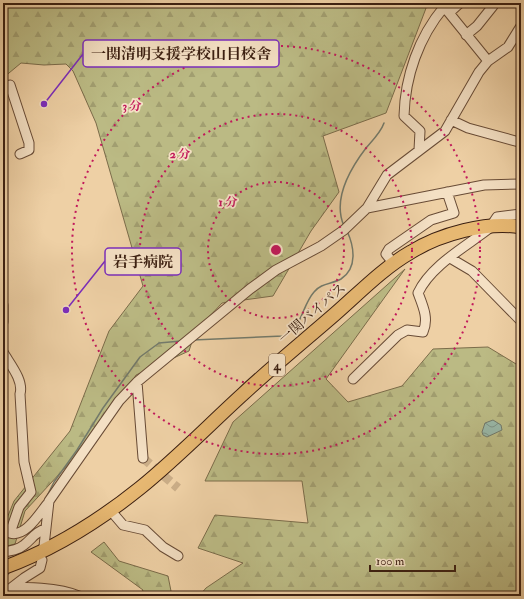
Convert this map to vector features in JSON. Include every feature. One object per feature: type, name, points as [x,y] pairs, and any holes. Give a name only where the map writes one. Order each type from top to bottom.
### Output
[{"type":"highway","name":"一関バイパス","points":[[3,568],[30,558],[48,546],[111,511],[141,487],[244,392],[394,264],[411,252],[436,240],[460,232],[493,227],[521,228]]},
{"type":"highway","name":"一関バイパス","points":[[3,562],[48,546]]},
{"type":"street","points":[[419,150],[420,131],[404,116],[408,76],[426,31],[444,8],[460,3]]},
{"type":"street","points":[[466,35],[477,26],[493,6]]},
{"type":"street","points":[[444,8],[488,61]]},
{"type":"street","points":[[3,352],[19,380],[21,388],[20,394],[24,462],[31,492],[19,507],[10,533],[15,535],[24,531],[50,501],[119,401],[137,382],[250,289],[276,270],[321,246],[338,234],[367,208],[387,175],[445,130],[479,72],[488,61],[508,47],[521,26]]},
{"type":"street","points":[[3,87],[10,85],[29,143],[29,150],[20,154]]},
{"type":"street","points":[[451,120],[468,128],[519,142]]},
{"type":"street","points":[[367,208],[484,185],[521,184]]},
{"type":"street","points":[[394,264],[386,254],[390,249],[431,220],[454,213],[447,192]]},
{"type":"street","points":[[353,379],[398,336],[408,330],[423,332],[426,326],[426,318],[418,293],[423,282],[450,258],[493,227],[493,223],[497,217],[521,214]]},
{"type":"street","points":[[450,258],[472,271],[521,321]]},
{"type":"street","points":[[3,305],[3,322]]},
{"type":"street","points":[[137,382],[143,458]]},
{"type":"street","points":[[48,546],[44,529],[50,501]]},
{"type":"street","points":[[111,511],[123,525],[145,530],[162,547],[178,556]]},
{"type":"street","points":[[3,552],[18,549],[35,533],[44,529]]},
{"type":"street","points":[[7,589],[40,568],[42,560]]},
{"type":"street","points":[[7,589],[71,592],[78,596]]},
{"type":"green space","points":[[3,3],[428,3],[386,113],[323,136],[339,192],[311,231],[273,296],[222,303],[195,332],[189,351],[136,375],[112,417],[25,511],[15,544],[3,547],[3,528],[14,501],[70,431],[109,331],[143,286],[96,123],[73,71],[66,64],[44,65],[21,63],[3,78]]},
{"type":"green space","points":[[405,269],[326,379],[348,402],[402,386],[433,349],[488,347],[521,367],[521,596],[199,596],[206,588],[243,563],[198,548],[215,515],[308,523],[302,481],[205,481],[233,422]]},
{"type":"green space","points":[[104,542],[119,561],[168,576],[172,596],[140,596],[143,590],[91,552]]},
{"type":"water","points":[[493,420],[501,425],[502,430],[487,437],[483,435],[482,432],[485,423]]},
{"type":"waterway","points":[[344,226],[340,205],[344,185],[354,165],[379,133],[384,123]]},
{"type":"waterway","points":[[193,340],[283,336],[290,332],[298,323],[306,304],[314,292],[323,285],[338,281],[350,269],[353,250],[347,231]]},
{"type":"waterway","points":[[47,496],[54,482],[77,450],[103,408],[140,357],[159,343],[181,341]]},
{"type":"waterway","points":[[3,582],[10,571]]},
{"type":"tunnel","points":[[143,458],[178,488]]},
{"type":"place","name":"一関清明支援学校山目校舎","points":[[44,104]]},
{"type":"place","name":"岩手病院","points":[[66,310]]}]
